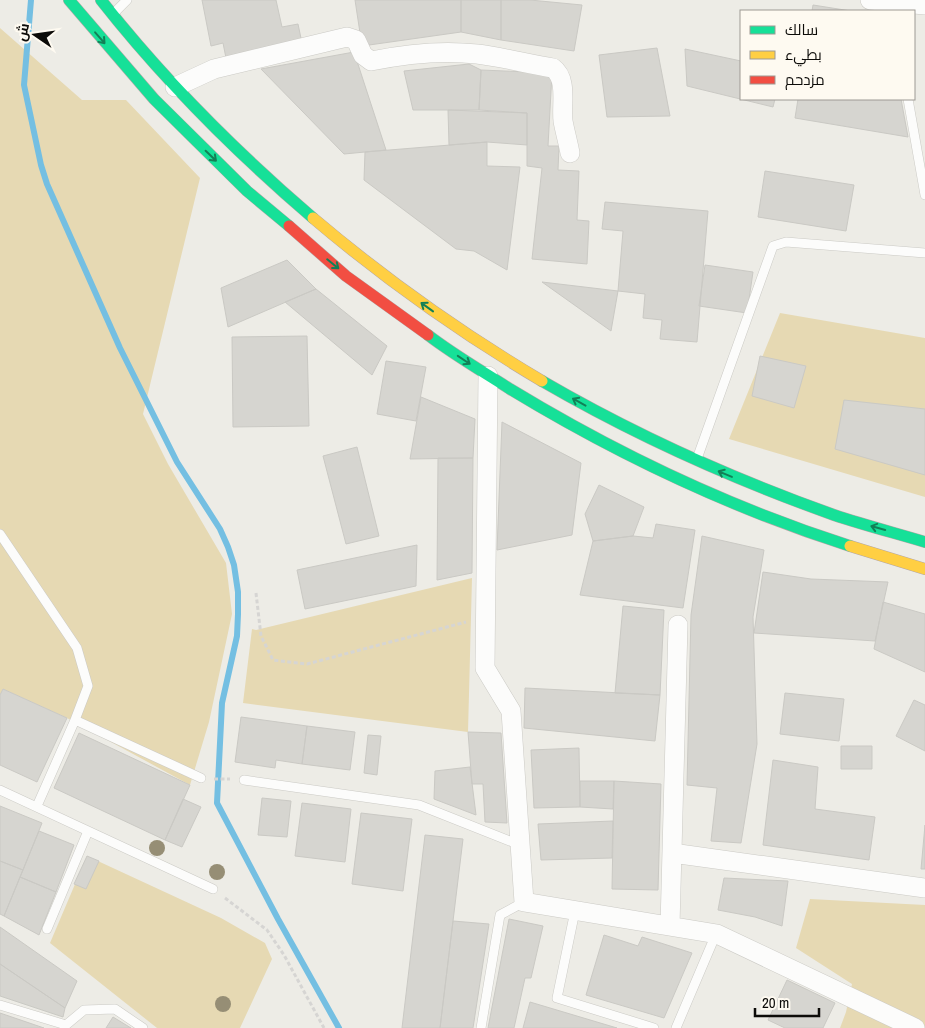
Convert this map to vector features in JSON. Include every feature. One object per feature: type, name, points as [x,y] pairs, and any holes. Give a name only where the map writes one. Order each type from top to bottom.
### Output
[{"type":"highway","points":[[69,0],[140,83],[247,191],[364,288],[425,334],[488,376],[592,437],[688,485],[769,519],[833,542],[925,569]]},
{"type":"highway","points":[[101,0],[175,87],[254,166],[313,220],[384,276],[456,328],[533,376],[611,420],[696,462],[806,505],[925,542]]},
{"type":"street","points":[[870,0],[892,7],[925,5]]},
{"type":"street","points":[[175,87],[214,69],[347,37],[356,40],[362,54],[371,61],[432,53],[476,54],[553,68],[557,72],[562,83],[563,120],[570,153]]},
{"type":"street","points":[[488,376],[485,668],[511,711],[524,902],[717,934],[916,1028]]},
{"type":"street","points":[[670,926],[678,625]]},
{"type":"street","points":[[672,853],[925,888]]},
{"type":"lane","points":[[112,15],[127,0]]},
{"type":"lane","points":[[908,100],[925,195]]},
{"type":"lane","points":[[696,462],[773,246],[786,242],[925,253]]},
{"type":"lane","points":[[0,534],[77,648],[88,686],[37,806]]},
{"type":"lane","points":[[75,720],[201,778]]},
{"type":"lane","points":[[244,780],[418,805],[520,844]]},
{"type":"lane","points":[[0,790],[213,889]]},
{"type":"lane","points":[[48,929],[88,831]]},
{"type":"lane","points":[[482,1028],[500,915],[524,902]]},
{"type":"lane","points":[[575,910],[557,998],[654,1028]]},
{"type":"lane","points":[[676,1028],[717,934]]},
{"type":"lane","points":[[0,1005],[66,1025],[84,1010],[115,1010],[143,1028]]},
{"type":"path","points":[[256,593],[261,636],[273,660],[307,664],[486,616]]},
{"type":"path","points":[[201,778],[244,780]]},
{"type":"path","points":[[213,889],[268,930],[324,1028]]},
{"type":"shaded area","points":[[0,28],[82,100],[126,100],[200,178],[143,414],[168,464],[226,563],[232,614],[209,722],[190,785],[67,718],[3,689],[0,695]]},
{"type":"shaded area","points":[[780,313],[925,338],[925,497],[729,439]]},
{"type":"shaded area","points":[[472,578],[468,732],[243,703],[252,629],[256,630]]},
{"type":"shaded area","points":[[87,856],[221,918],[265,943],[272,959],[240,1028],[157,1028],[50,943]]},
{"type":"shaded area","points":[[810,899],[925,905],[925,1028],[840,1028],[846,1012],[852,984],[796,948]]},
{"type":"building","points":[[202,0],[276,0],[282,27],[298,24],[302,43],[226,58],[223,43],[211,46]]},
{"type":"building","points":[[355,0],[461,0],[461,32],[362,46]]},
{"type":"building","points":[[461,0],[501,0],[501,40],[461,32]]},
{"type":"building","points":[[501,0],[530,0],[582,5],[574,51],[501,40]]},
{"type":"building","points":[[813,5],[845,10],[812,10]]},
{"type":"building","points":[[657,48],[670,116],[607,117],[599,55]]},
{"type":"building","points":[[685,49],[740,61],[740,99],[687,86]]},
{"type":"building","points":[[354,52],[386,150],[344,154],[261,69]]},
{"type":"building","points":[[469,64],[481,70],[479,110],[413,110],[404,71]]},
{"type":"building","points":[[481,70],[552,73],[548,146],[559,146],[558,170],[579,171],[577,220],[589,221],[587,264],[532,259],[542,168],[527,166],[527,113],[479,110]]},
{"type":"building","points":[[744,100],[775,100],[773,107]]},
{"type":"building","points":[[798,100],[901,100],[908,137],[795,118]]},
{"type":"building","points":[[448,110],[527,113],[527,145],[487,142],[449,145]]},
{"type":"building","points":[[487,142],[487,166],[520,167],[507,270],[474,251],[456,249],[364,180],[365,152]]},
{"type":"building","points":[[765,171],[854,185],[846,231],[758,217]]},
{"type":"building","points":[[605,202],[708,211],[697,342],[660,339],[662,320],[643,318],[645,294],[618,291],[623,231],[602,229]]},
{"type":"building","points":[[287,260],[316,289],[228,327],[221,288]]},
{"type":"building","points":[[705,265],[753,272],[747,313],[699,306]]},
{"type":"building","points":[[542,282],[618,291],[611,331]]},
{"type":"building","points":[[316,289],[387,346],[372,375],[285,302]]},
{"type":"building","points":[[307,336],[309,426],[233,427],[232,337]]},
{"type":"building","points":[[760,356],[806,366],[794,408],[752,396]]},
{"type":"building","points":[[386,361],[426,367],[416,421],[377,414]]},
{"type":"building","points":[[421,397],[475,419],[473,458],[410,459]]},
{"type":"building","points":[[844,400],[925,409],[925,475],[835,449]]},
{"type":"building","points":[[502,422],[581,463],[572,535],[497,550]]},
{"type":"building","points":[[357,447],[379,536],[346,544],[323,456]]},
{"type":"building","points":[[438,458],[473,458],[472,573],[437,580]]},
{"type":"building","points":[[599,485],[644,507],[633,536],[593,541],[585,514]]},
{"type":"building","points":[[656,524],[695,530],[683,608],[580,595],[593,541],[633,536],[653,538]]},
{"type":"building","points":[[702,536],[764,550],[753,617],[757,744],[741,843],[711,841],[717,788],[687,785],[691,615]]},
{"type":"building","points":[[417,545],[416,586],[305,609],[297,570]]},
{"type":"building","points":[[763,572],[811,579],[888,582],[875,641],[754,633]]},
{"type":"building","points":[[883,602],[925,614],[925,672],[874,649]]},
{"type":"building","points":[[623,606],[664,610],[660,695],[615,693]]},
{"type":"building","points":[[525,688],[660,695],[655,741],[524,728]]},
{"type":"building","points":[[3,689],[67,718],[37,782],[0,765],[0,695]]},
{"type":"building","points":[[785,693],[844,699],[839,741],[780,734]]},
{"type":"building","points":[[914,700],[925,705],[925,751],[896,736]]},
{"type":"building","points":[[241,717],[307,726],[302,764],[276,760],[275,768],[235,762]]},
{"type":"building","points":[[307,726],[355,732],[350,770],[302,764]]},
{"type":"building","points":[[468,732],[501,733],[507,823],[485,822],[483,784],[472,784]]},
{"type":"building","points":[[79,733],[190,785],[165,840],[54,788]]},
{"type":"building","points":[[368,735],[381,736],[377,775],[364,773]]},
{"type":"building","points":[[841,746],[872,746],[872,769],[841,769]]},
{"type":"building","points":[[579,748],[580,807],[534,808],[531,750]]},
{"type":"building","points":[[773,760],[818,767],[815,809],[875,817],[869,860],[763,845]]},
{"type":"building","points":[[470,767],[476,815],[434,799],[435,771]]},
{"type":"building","points":[[580,781],[614,781],[613,809],[580,807]]},
{"type":"building","points":[[614,781],[661,784],[658,890],[612,889]]},
{"type":"building","points":[[262,798],[291,801],[287,837],[258,835]]},
{"type":"building","points":[[183,799],[201,807],[182,847],[165,840]]},
{"type":"building","points":[[302,803],[351,809],[345,862],[295,856]]},
{"type":"building","points":[[0,806],[42,823],[23,870],[0,861]]},
{"type":"building","points":[[361,813],[412,819],[403,891],[352,884]]},
{"type":"building","points":[[613,821],[612,858],[541,860],[538,824]]},
{"type":"building","points":[[925,825],[925,869],[921,869]]},
{"type":"building","points":[[39,831],[74,845],[56,892],[20,877]]},
{"type":"building","points":[[425,835],[463,839],[440,1028],[402,1028]]},
{"type":"building","points":[[87,856],[99,861],[86,889],[74,884]]},
{"type":"building","points":[[0,861],[23,870],[4,916],[0,914]]},
{"type":"building","points":[[20,877],[56,892],[39,935],[4,916]]},
{"type":"building","points":[[724,878],[788,881],[782,926],[755,917],[718,910]]},
{"type":"building","points":[[509,919],[543,926],[531,978],[525,978],[514,1028],[488,1028]]},
{"type":"building","points":[[453,921],[489,924],[473,1028],[440,1028]]},
{"type":"building","points":[[0,927],[77,981],[65,1008],[0,964]]},
{"type":"building","points":[[604,935],[638,946],[642,937],[692,953],[664,1018],[586,995]]},
{"type":"building","points":[[0,964],[65,1008],[63,1017],[0,996]]},
{"type":"building","points":[[787,980],[835,1003],[823,1028],[785,1028],[768,1020]]},
{"type":"building","points":[[530,1002],[617,1028],[523,1028]]},
{"type":"building","points":[[0,1013],[44,1028],[0,1028]]},
{"type":"building","points":[[113,1017],[131,1028],[106,1028]]},
{"type":"waterway","points":[[31,0],[24,85],[41,165],[47,184],[120,348],[177,462],[220,529],[234,565],[238,592],[237,636],[222,703],[217,803],[278,919],[339,1028]]},
{"type":"traffic: fast","points":[[69,0],[154,99],[247,191],[289,226]]},
{"type":"traffic: fast","points":[[101,0],[175,87],[256,167],[313,218]]},
{"type":"traffic: fast","points":[[428,335],[458,356],[550,413],[633,457],[718,497],[762,515],[850,546]]},
{"type":"traffic: fast","points":[[542,381],[613,420],[722,471],[834,515],[925,542]]},
{"type":"traffic: slow","points":[[313,218],[424,304],[482,344],[542,381]]},
{"type":"traffic: slow","points":[[850,546],[925,569]]},
{"type":"traffic: jam","points":[[289,226],[346,276],[428,335]]}]
